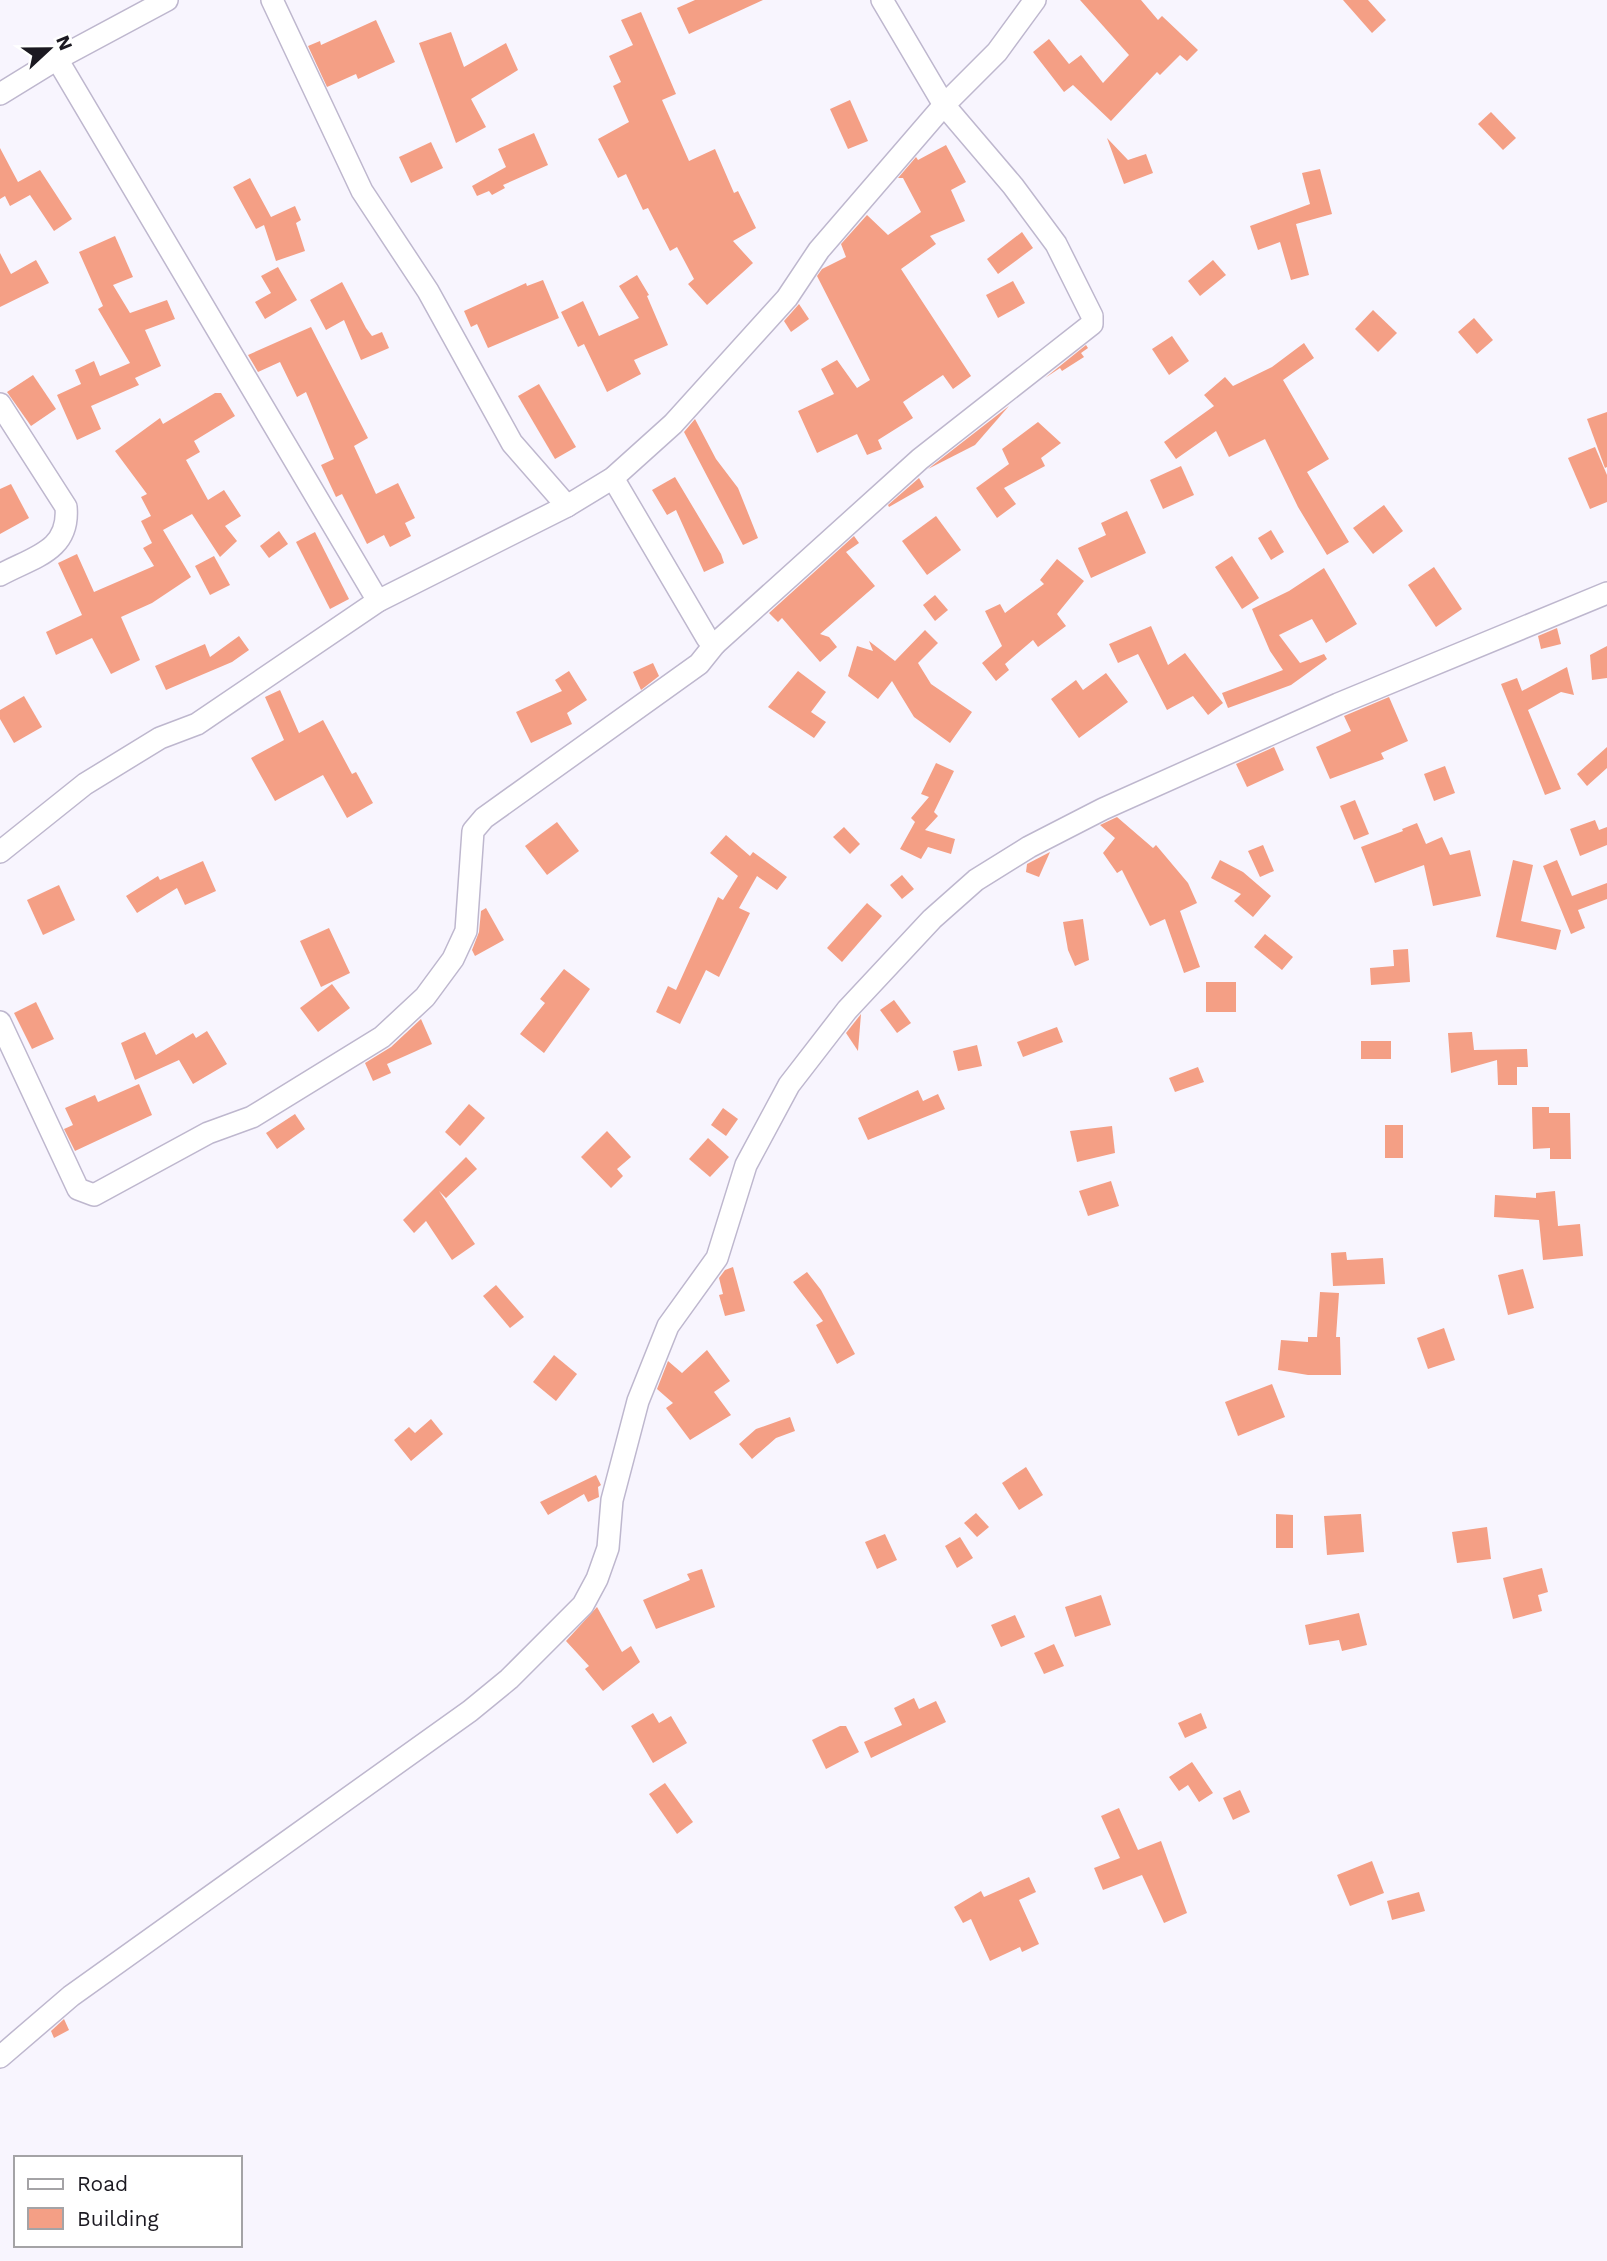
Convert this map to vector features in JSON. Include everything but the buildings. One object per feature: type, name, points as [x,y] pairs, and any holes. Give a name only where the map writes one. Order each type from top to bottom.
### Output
[{"type":"street","points":[[0,94],[57,59],[167,0]]},
{"type":"street","points":[[272,0],[362,191],[428,291],[512,443],[567,506]]},
{"type":"street","points":[[0,1022],[78,1189],[94,1195],[208,1133],[252,1117],[382,1037],[425,998],[453,959],[466,931],[473,831],[484,818],[699,664],[715,644],[920,459],[1092,324],[1092,316],[1056,244],[1013,186],[944,105],[882,0]]},
{"type":"street","points":[[0,852],[85,783],[160,738],[197,724],[378,601],[567,506],[613,478],[673,424],[787,298],[819,250],[944,105],[997,52],[1035,0]]},
{"type":"street","points":[[57,59],[378,601]]},
{"type":"street","points":[[0,404],[66,507],[68,527],[55,545],[0,575]]},
{"type":"street","points":[[613,478],[707,638],[715,644]]},
{"type":"street","points":[[0,2057],[71,1996],[470,1711],[509,1679],[583,1605],[597,1579],[608,1548],[612,1500],[638,1401],[668,1326],[717,1258],[746,1165],[789,1085],[847,1010],[932,919],[976,880],[1029,847],[1103,809],[1338,704],[1607,593]]}]
